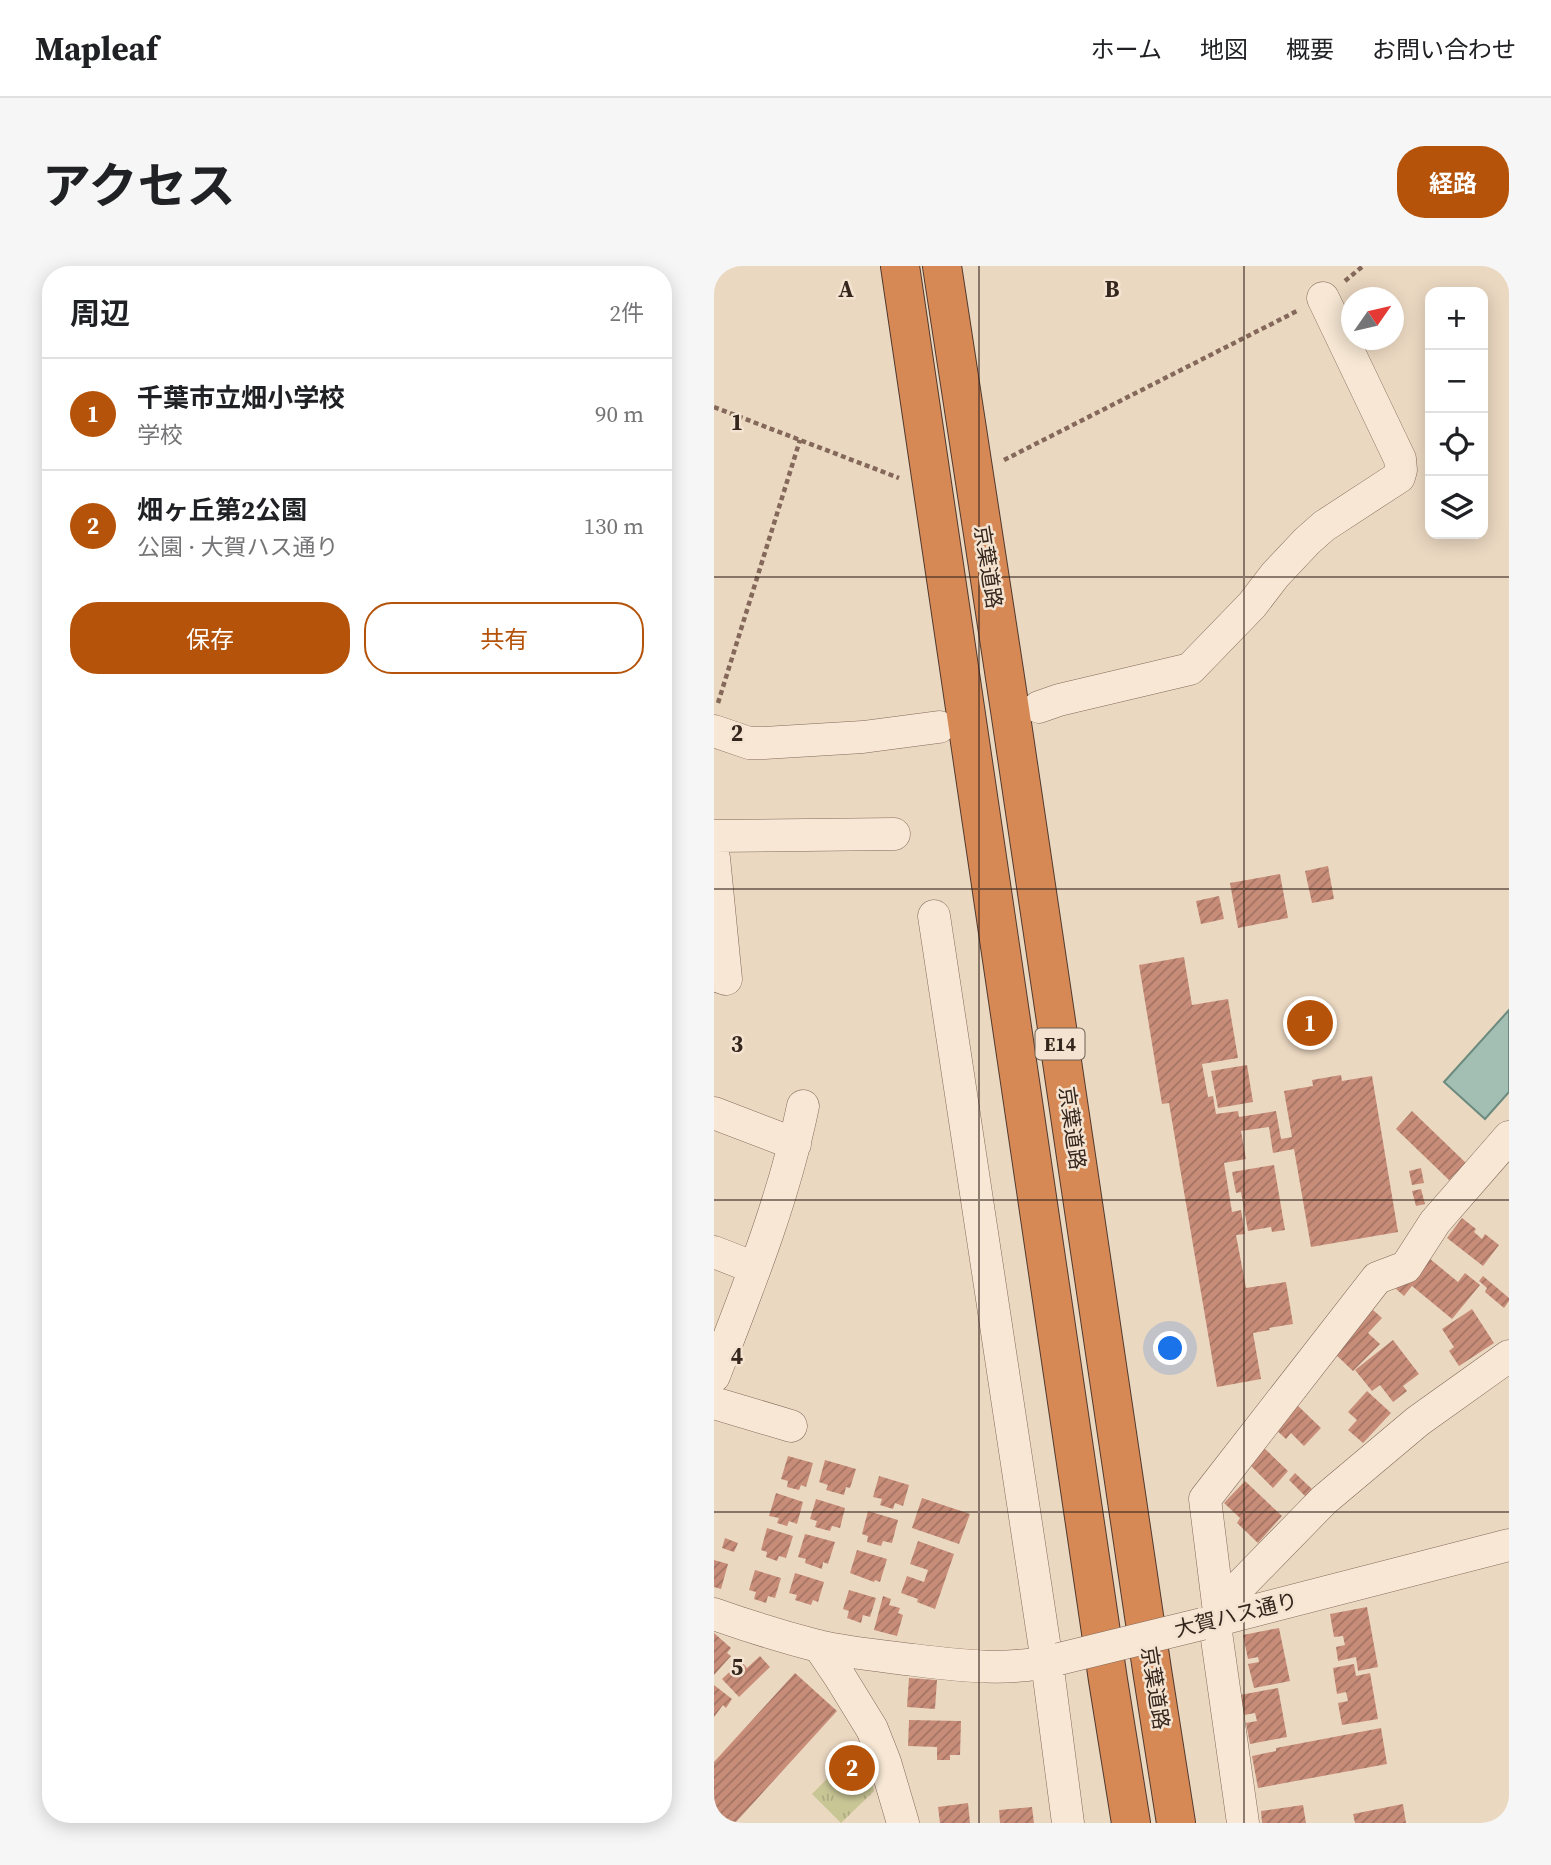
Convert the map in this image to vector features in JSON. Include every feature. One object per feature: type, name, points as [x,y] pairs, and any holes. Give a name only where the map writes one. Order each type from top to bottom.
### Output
[{"type":"highway","name":"京葉道路","points":[[900,266],[1131,1823]]},
{"type":"highway","name":"京葉道路","points":[[942,266],[1176,1823]]},
{"type":"street","points":[[1039,707],[1190,668],[1252,605],[1307,541],[1324,526],[1399,477],[1400,459],[1323,298]]},
{"type":"street","points":[[716,717],[750,743],[863,737],[939,727]]},
{"type":"street","points":[[714,836],[894,834]]},
{"type":"street","points":[[714,858],[726,979],[714,975]]},
{"type":"street","points":[[934,916],[1053,1661],[1068,1823]]},
{"type":"street","points":[[714,1376],[755,1268],[795,1144],[803,1106]]},
{"type":"street","points":[[714,1114],[795,1144]]},
{"type":"street","points":[[1242,1823],[1216,1632],[1211,1622],[1205,1499],[1377,1278],[1406,1267],[1435,1222],[1509,1137]]},
{"type":"street","points":[[714,1252],[755,1268]]},
{"type":"street","points":[[1211,1622],[1239,1587],[1324,1500],[1418,1420],[1509,1356]]},
{"type":"street","points":[[714,1403],[791,1426]]},
{"type":"street","name":"大賀ハス通り","points":[[715,1616],[819,1646],[960,1666],[1007,1667],[1053,1661],[1509,1545]]},
{"type":"street","points":[[819,1646],[872,1729],[903,1823]]},
{"type":"path","points":[[1000,462],[1323,298],[1363,266]]},
{"type":"path","points":[[714,407],[898,478],[911,476]]},
{"type":"path","points":[[716,717],[800,440]]},
{"type":"green space","points":[[861,1744],[874,1791],[841,1823],[812,1794]]},
{"type":"shaded area","points":[[1509,1010],[1509,1092],[1485,1119],[1444,1082]]},
{"type":"building","points":[[1328,866],[1334,899],[1312,903],[1305,871]]},
{"type":"building","points":[[1280,874],[1288,918],[1238,928],[1230,883]]},
{"type":"building","points":[[1219,896],[1224,919],[1201,924],[1196,901]]},
{"type":"building","points":[[1184,957],[1192,1005],[1228,999],[1238,1058],[1202,1064],[1208,1097],[1213,1096],[1216,1114],[1238,1111],[1239,1117],[1276,1111],[1281,1139],[1292,1137],[1284,1091],[1313,1086],[1312,1080],[1341,1075],[1342,1081],[1372,1076],[1398,1232],[1311,1247],[1294,1149],[1273,1153],[1269,1127],[1241,1131],[1246,1159],[1224,1163],[1232,1212],[1241,1210],[1245,1234],[1236,1235],[1246,1288],[1286,1282],[1293,1324],[1253,1333],[1261,1379],[1217,1387],[1169,1103],[1162,1104],[1139,965]]},
{"type":"building","points":[[1247,1065],[1253,1102],[1218,1108],[1211,1071]]},
{"type":"building","points":[[1412,1111],[1466,1163],[1449,1180],[1396,1129]]},
{"type":"building","points":[[1274,1165],[1285,1230],[1272,1232],[1271,1227],[1248,1231],[1241,1192],[1236,1193],[1232,1172]]},
{"type":"building","points":[[1421,1168],[1424,1183],[1412,1185],[1409,1171]]},
{"type":"building","points":[[1421,1189],[1425,1204],[1416,1206],[1412,1191]]},
{"type":"building","points":[[1462,1218],[1476,1229],[1474,1232],[1482,1239],[1485,1234],[1499,1245],[1483,1266],[1447,1238]]},
{"type":"building","points":[[1429,1258],[1458,1282],[1465,1273],[1480,1285],[1452,1319],[1412,1286],[1404,1296],[1396,1289]]},
{"type":"building","points":[[1483,1276],[1509,1298],[1504,1308],[1485,1292],[1487,1288],[1479,1281]]},
{"type":"building","points":[[1472,1309],[1494,1343],[1459,1366],[1449,1351],[1454,1347],[1442,1329]]},
{"type":"building","points":[[1373,1310],[1382,1318],[1368,1333],[1380,1344],[1353,1371],[1333,1352]]},
{"type":"building","points":[[1393,1340],[1419,1374],[1403,1386],[1407,1391],[1393,1402],[1380,1385],[1372,1391],[1355,1370]]},
{"type":"building","points":[[1367,1391],[1391,1413],[1363,1443],[1348,1430],[1357,1420],[1348,1412]]},
{"type":"building","points":[[1295,1403],[1321,1428],[1304,1446],[1291,1433],[1286,1439],[1273,1427]]},
{"type":"building","points":[[1261,1445],[1288,1471],[1273,1488],[1246,1461]]},
{"type":"building","points":[[788,1456],[813,1463],[806,1487],[801,1485],[799,1490],[787,1487],[788,1481],[781,1479]]},
{"type":"building","points":[[825,1460],[856,1469],[850,1488],[846,1487],[844,1495],[826,1490],[828,1485],[819,1482]]},
{"type":"building","points":[[1295,1473],[1313,1490],[1306,1497],[1289,1480]]},
{"type":"building","points":[[879,1476],[909,1485],[903,1506],[895,1503],[893,1509],[880,1505],[882,1499],[873,1497]]},
{"type":"building","points":[[1245,1481],[1282,1516],[1258,1543],[1237,1523],[1240,1518],[1224,1503]]},
{"type":"building","points":[[776,1493],[803,1502],[797,1524],[789,1521],[787,1526],[777,1523],[779,1518],[769,1516]]},
{"type":"building","points":[[922,1498],[970,1514],[959,1544],[912,1528]]},
{"type":"building","points":[[816,1499],[845,1508],[840,1528],[832,1526],[830,1531],[815,1527],[817,1521],[810,1519]]},
{"type":"building","points":[[868,1511],[898,1520],[892,1543],[883,1541],[881,1546],[867,1542],[868,1536],[862,1534]]},
{"type":"building","points":[[767,1528],[793,1536],[786,1558],[779,1556],[777,1561],[766,1557],[767,1552],[761,1550]]},
{"type":"building","points":[[805,1534],[835,1542],[828,1564],[823,1562],[822,1569],[805,1563],[806,1559],[798,1557]]},
{"type":"building","points":[[725,1538],[738,1543],[734,1552],[722,1548]]},
{"type":"building","points":[[918,1541],[954,1554],[935,1609],[901,1593],[907,1576],[924,1582],[928,1570],[910,1564]]},
{"type":"building","points":[[857,1550],[887,1559],[880,1582],[850,1573]]},
{"type":"building","points":[[714,1560],[728,1564],[721,1589],[714,1587]]},
{"type":"building","points":[[755,1570],[781,1578],[775,1598],[768,1596],[766,1603],[754,1599],[756,1592],[749,1590]]},
{"type":"building","points":[[795,1573],[824,1582],[818,1602],[813,1600],[811,1605],[795,1600],[797,1595],[789,1593]]},
{"type":"building","points":[[849,1590],[876,1598],[870,1617],[863,1615],[861,1623],[847,1618],[849,1611],[843,1609]]},
{"type":"building","points":[[883,1596],[891,1599],[889,1605],[900,1608],[898,1613],[903,1615],[897,1636],[874,1630]]},
{"type":"building","points":[[1367,1607],[1378,1667],[1358,1671],[1356,1657],[1338,1661],[1336,1647],[1345,1645],[1343,1636],[1334,1637],[1330,1614]]},
{"type":"building","points":[[1279,1628],[1290,1681],[1254,1688],[1248,1664],[1259,1662],[1258,1657],[1248,1659],[1243,1635]]},
{"type":"building","points":[[714,1633],[731,1648],[727,1653],[731,1656],[714,1675]]},
{"type":"building","points":[[760,1656],[770,1667],[739,1697],[722,1679],[741,1661],[747,1668]]},
{"type":"building","points":[[1354,1664],[1356,1676],[1370,1673],[1378,1719],[1342,1725],[1338,1703],[1348,1701],[1346,1692],[1337,1694],[1333,1668]]},
{"type":"building","points":[[795,1673],[837,1711],[735,1823],[714,1823],[714,1762]]},
{"type":"building","points":[[909,1678],[937,1680],[935,1709],[907,1707]]},
{"type":"building","points":[[714,1685],[732,1699],[726,1708],[723,1705],[714,1717]]},
{"type":"building","points":[[1278,1688],[1287,1737],[1250,1744],[1246,1723],[1257,1721],[1255,1713],[1244,1715],[1240,1695]]},
{"type":"building","points":[[909,1720],[961,1721],[960,1755],[950,1755],[950,1760],[937,1760],[937,1747],[908,1746]]},
{"type":"building","points":[[1381,1728],[1387,1764],[1258,1788],[1252,1756],[1276,1751],[1276,1748]]},
{"type":"building","points":[[968,1803],[970,1823],[940,1823],[938,1807]]},
{"type":"building","points":[[1403,1804],[1406,1823],[1355,1823],[1353,1814]]},
{"type":"building","points":[[1303,1805],[1306,1823],[1262,1823],[1261,1811]]},
{"type":"building","points":[[1032,1807],[1034,1823],[1000,1823],[999,1810]]},
{"type":"place","name":"千葉市立畑小学校","points":[[1310,1023]]},
{"type":"place","name":"畑ヶ丘第2公園","points":[[852,1768]]}]
